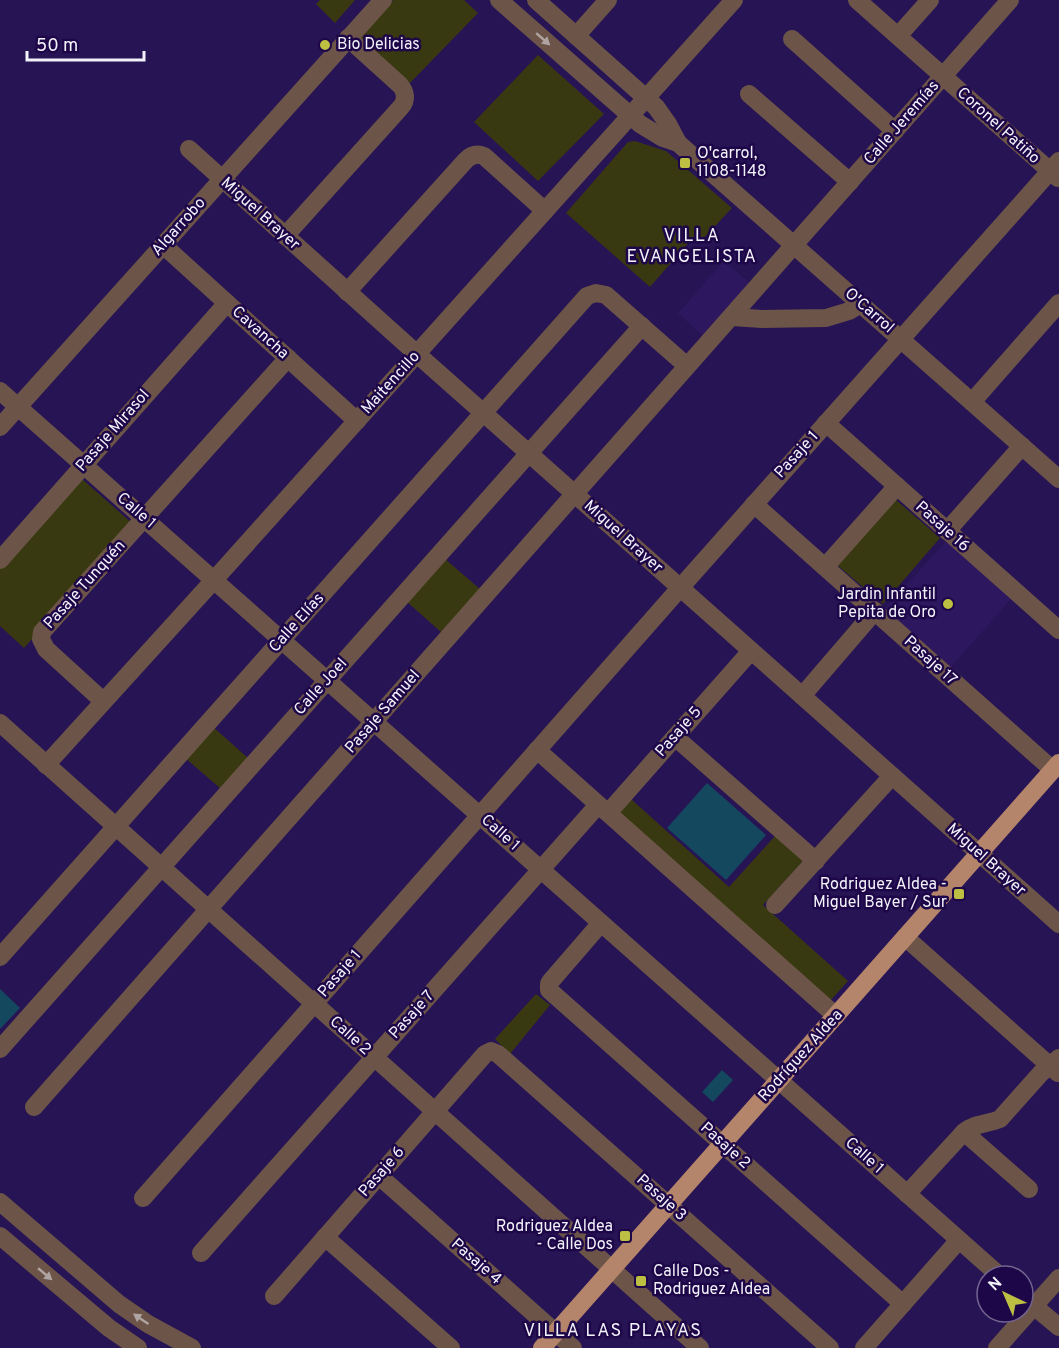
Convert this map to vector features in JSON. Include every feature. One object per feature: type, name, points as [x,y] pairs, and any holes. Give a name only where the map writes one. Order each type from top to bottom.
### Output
[{"type":"main road","name":"Rodríguez Aldea","points":[[542,1348],[1056,767]]},
{"type":"street","name":"Algarrobo","points":[[0,427],[383,0]]},
{"type":"street","name":"O'Carrol","points":[[500,0],[630,116],[650,131],[678,143],[1059,479]]},
{"type":"street","name":"O'Carrol","points":[[536,0],[646,98],[664,117],[678,143]]},
{"type":"street","points":[[576,36],[608,0]]},
{"type":"street","name":"Maitencillo","points":[[45,765],[734,0]]},
{"type":"street","name":"Coronel Patiño","points":[[857,0],[1056,171]]},
{"type":"street","points":[[898,36],[930,0]]},
{"type":"street","name":"Calle Jeremías","points":[[732,317],[1011,0]]},
{"type":"street","points":[[285,236],[405,100],[405,92],[400,85],[348,38]]},
{"type":"street","points":[[792,39],[895,131]]},
{"type":"street","points":[[750,94],[850,182]]},
{"type":"street","name":"Miguel Brayer","points":[[189,148],[482,413],[1059,924]]},
{"type":"street","points":[[347,292],[472,155],[480,154],[488,159],[545,211]]},
{"type":"street","name":"Pasaje 1","points":[[143,1198],[826,423],[1056,171]]},
{"type":"street","name":"Cavancha","points":[[163,245],[357,421]]},
{"type":"street","name":"Calle Elías","points":[[0,957],[583,299],[596,293],[606,295],[642,326]]},
{"type":"street","name":"Pasaje Mirasol","points":[[0,560],[226,303]]},
{"type":"street","points":[[972,402],[1053,323],[1059,303]]},
{"type":"street","points":[[732,317],[826,318],[849,311],[861,304]]},
{"type":"street","name":"Pasaje Samuel","points":[[34,1107],[732,317]]},
{"type":"street","points":[[642,326],[687,366]]},
{"type":"street","name":"Calle Joel","points":[[0,1049],[642,326]]},
{"type":"street","name":"Pasaje Tunquén","points":[[103,701],[46,649],[41,636],[288,358]]},
{"type":"street","name":"Calle 1","points":[[0,391],[987,1264]]},
{"type":"street","name":"Pasaje 16","points":[[826,423],[1059,630]]},
{"type":"street","points":[[947,531],[1022,446]]},
{"type":"street","points":[[825,567],[897,486]]},
{"type":"street","name":"Pasaje 17","points":[[754,504],[1056,767]]},
{"type":"street","points":[[802,696],[875,611]]},
{"type":"street","name":"Pasaje 5","points":[[603,809],[675,737],[751,651]]},
{"type":"street","name":"Calle 2","points":[[0,723],[700,1348]]},
{"type":"street","points":[[675,737],[816,861]]},
{"type":"street","points":[[537,750],[836,1016]]},
{"type":"street","points":[[776,905],[892,776]]},
{"type":"street","name":"Pasaje 7","points":[[201,1253],[541,870],[603,809]]},
{"type":"street","name":"Pasaje 2","points":[[602,923],[550,982],[548,987],[551,992],[903,1304]]},
{"type":"street","points":[[905,937],[1056,1066],[1041,1072],[1000,1119],[976,1125],[964,1132],[907,1194]]},
{"type":"street","name":"Pasaje 6","points":[[274,1296],[485,1054],[491,1051]]},
{"type":"street","name":"Pasaje 3","points":[[491,1051],[498,1053],[830,1348]]},
{"type":"street","points":[[964,1132],[1029,1189]]},
{"type":"street","name":"Pasaje 4","points":[[379,1176],[573,1348]]},
{"type":"street","points":[[0,1202],[119,1304],[148,1324],[192,1348]]},
{"type":"street","points":[[0,1236],[109,1328],[138,1348]]},
{"type":"street","points":[[326,1237],[451,1348]]},
{"type":"street","points":[[864,1348],[960,1240]]},
{"type":"street","points":[[1035,1297],[1059,1278]]},
{"type":"street","points":[[1035,1307],[1059,1327]]},
{"type":"street","points":[[997,1348],[1014,1324]]},
{"type":"shaded area","points":[[320,0],[355,0],[335,23],[316,4]]},
{"type":"shaded area","points":[[393,0],[464,0],[478,13],[410,83],[360,37]]},
{"type":"shaded area","points":[[538,55],[604,114],[538,181],[474,122]]},
{"type":"shaded area","points":[[635,141],[666,151],[732,208],[703,239],[697,233],[650,287],[566,213],[628,142]]},
{"type":"shaded area","points":[[724,261],[752,285],[705,338],[678,313]]},
{"type":"shaded area","points":[[81,478],[134,525],[24,648],[0,626],[0,569]]},
{"type":"shaded area","points":[[895,499],[940,538],[883,604],[837,565]]},
{"type":"shaded area","name":"Jardin Infantil Pepita de Oro","points":[[946,541],[1011,599],[950,668],[885,609]]},
{"type":"shaded area","points":[[444,558],[481,590],[441,632],[406,601]]},
{"type":"shaded area","points":[[212,726],[248,758],[221,789],[184,757]]},
{"type":"shaded area","points":[[631,799],[729,887],[775,836],[803,861],[763,905],[848,981],[830,1001],[617,813]]},
{"type":"shaded area","points":[[536,994],[550,1005],[510,1054],[495,1039]]},
{"type":"building","points":[[707,783],[766,835],[726,880],[667,828]]},
{"type":"building","points":[[0,989],[20,1008],[0,1029]]},
{"type":"building","points":[[722,1070],[733,1080],[713,1102],[702,1092]]},
{"type":"place","name":"Bio Delicias","points":[[325,45]]},
{"type":"place","name":"O'carrol, 1108-1148","points":[[685,163]]},
{"type":"place","name":"Jardin Infantil Pepita de Oro","points":[[948,604]]},
{"type":"place","name":"Rodriguez Aldea - Miguel Bayer / Sur","points":[[959,894]]},
{"type":"place","name":"Rodriguez Aldea - Calle Dos","points":[[625,1236]]},
{"type":"place","name":"Calle Dos - Rodriguez Aldea","points":[[641,1281]]},
{"type":"district","name":"VILLA EVANGELISTA","points":[[692,246]]},
{"type":"district","name":"VILLA LAS PLAYAS","points":[[613,1331]]}]
